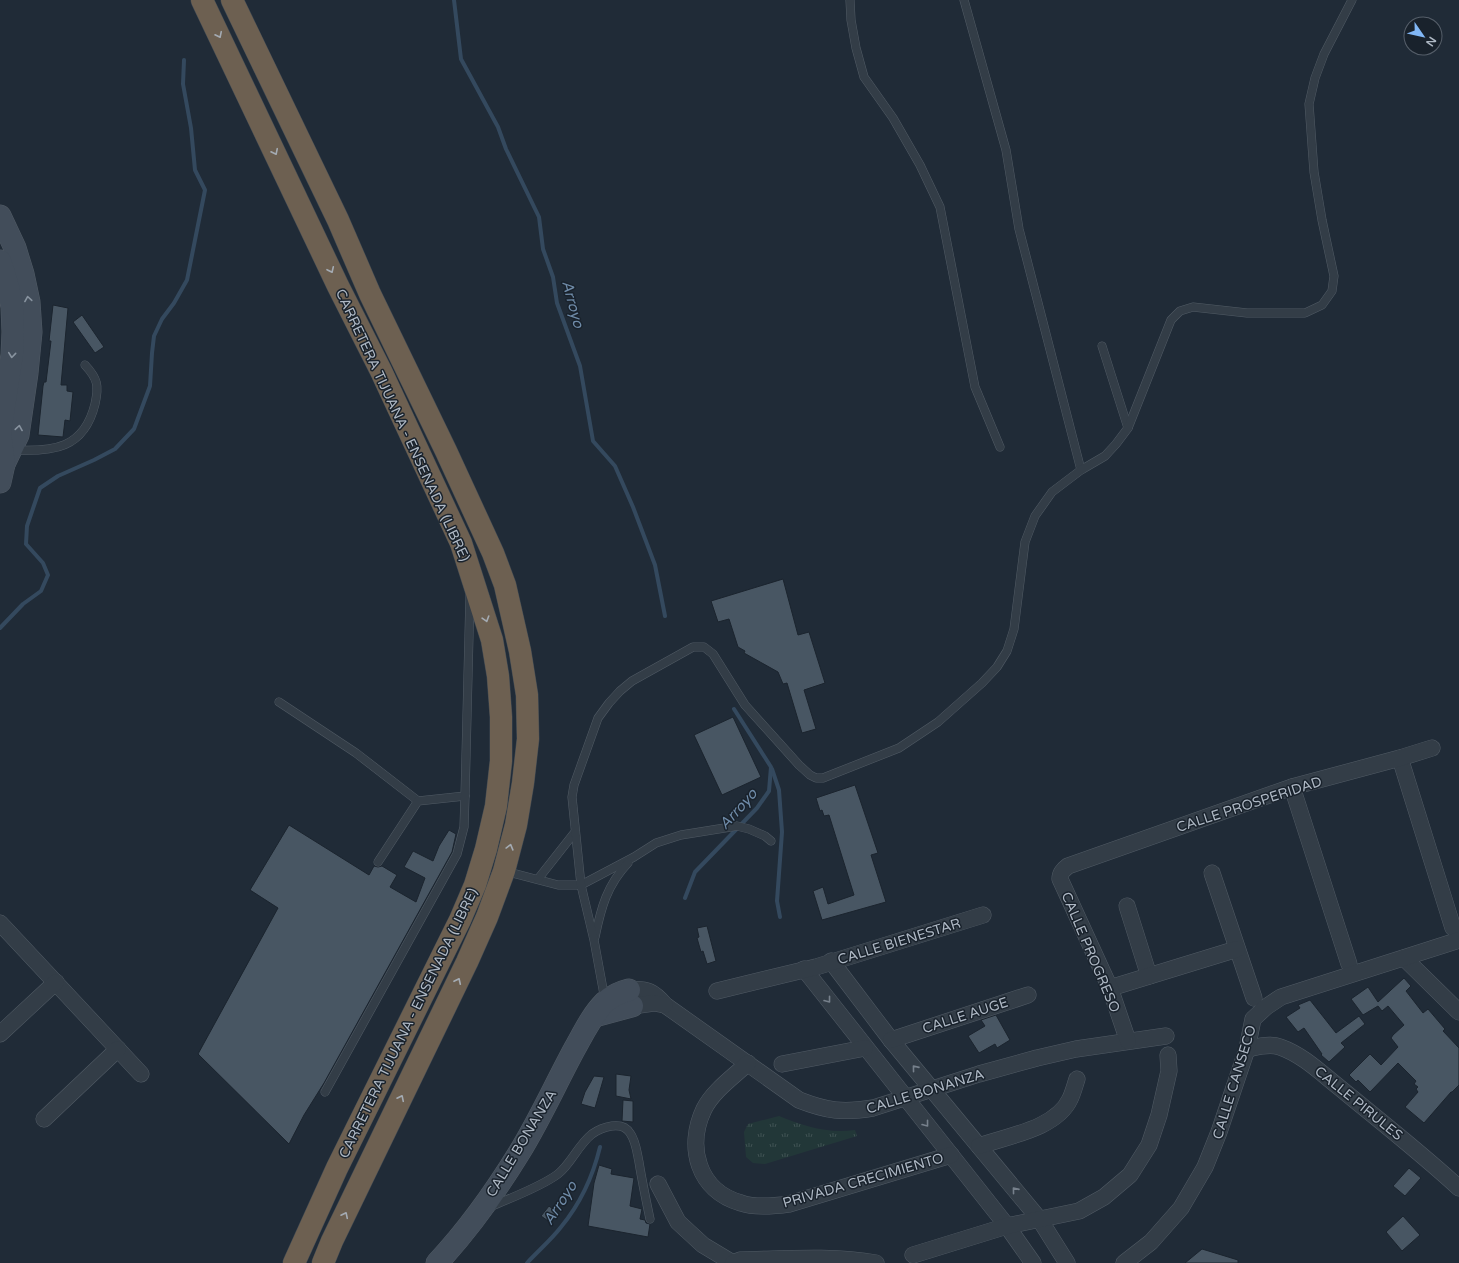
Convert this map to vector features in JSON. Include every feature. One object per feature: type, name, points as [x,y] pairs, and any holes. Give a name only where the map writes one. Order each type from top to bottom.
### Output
[{"type":"highway","name":"CARRETERA TIJUANA - ENSENADA (LIBRE)","points":[[202,0],[338,286],[384,378],[461,543],[492,640],[499,689],[501,761],[496,806],[486,849],[475,885],[460,920],[337,1168],[294,1263]]},
{"type":"highway","name":"CARRETERA TIJUANA - ENSENADA (LIBRE)","points":[[232,0],[338,220],[370,294],[446,451],[493,553],[505,586],[520,651],[527,695],[528,739],[523,783],[517,818],[504,870],[467,962],[332,1241],[323,1263]]},
{"type":"highway","points":[[328,1263],[332,1241]]},
{"type":"street","points":[[0,216],[15,248],[23,274],[29,302],[31,332],[18,435],[4,461]]},
{"type":"street","points":[[0,261],[8,286],[12,307],[13,332],[12,355],[0,432],[4,461]]},
{"type":"street","name":"CALLE PROSPERIDAD","points":[[1068,866],[1292,788],[1432,748]]},
{"type":"street","points":[[1400,758],[1456,934]]},
{"type":"street","points":[[1292,788],[1349,964]]},
{"type":"street","name":"CALLE PROGRESO","points":[[1068,866],[1060,874],[1060,879],[1110,988],[1128,1041]]},
{"type":"street","points":[[1212,873],[1254,998]]},
{"type":"street","points":[[1127,906],[1150,976]]},
{"type":"street","name":"CALLE BIENESTAR","points":[[716,991],[810,968],[983,915]]},
{"type":"street","points":[[0,923],[141,1074]]},
{"type":"street","name":"CALLE CANSECO","points":[[1124,1263],[1151,1242],[1180,1208],[1205,1167],[1219,1132],[1247,1049],[1253,1019],[1266,1007],[1281,997],[1404,958],[1456,934]]},
{"type":"street","points":[[1110,988],[1237,948]]},
{"type":"street","points":[[1404,958],[1459,1012]]},
{"type":"street","points":[[831,961],[897,1038],[932,1090],[1040,1220],[1067,1263]]},
{"type":"street","points":[[810,968],[865,1048],[1007,1226],[1033,1263]]},
{"type":"street","points":[[0,1034],[56,982]]},
{"type":"street","name":"CALLE AUGE","points":[[897,1038],[1028,995]]},
{"type":"street","name":"CALLE BONANZA","points":[[437,1263],[480,1211],[502,1180],[520,1151],[574,1050],[602,1010],[631,998],[649,1003],[665,1005],[798,1100],[819,1108],[836,1111],[855,1111],[873,1108],[979,1074],[1076,1049],[1166,1036]]},
{"type":"street","name":"CALLE PIRULES","points":[[1247,1049],[1263,1045],[1279,1046],[1298,1056],[1372,1113],[1432,1163],[1459,1188]]},
{"type":"street","points":[[782,1064],[865,1048]]},
{"type":"street","points":[[44,1118],[118,1049]]},
{"type":"street","points":[[913,1255],[1007,1226],[1079,1211],[1104,1197],[1130,1175],[1149,1145],[1159,1114],[1169,1070],[1168,1055]]},
{"type":"street","name":"PRIVADA CRECIMIENTO","points":[[748,1063],[713,1095],[704,1109],[696,1132],[698,1162],[708,1184],[723,1195],[741,1204],[766,1206],[789,1204],[951,1155]]},
{"type":"street","points":[[979,1146],[1038,1127],[1056,1116],[1070,1100],[1077,1078]]},
{"type":"street","points":[[658,1184],[678,1222],[703,1245],[733,1263],[740,1260],[819,1259],[858,1260],[876,1263]]},
{"type":"lane","points":[[850,0],[850,20],[864,77],[893,118],[920,165],[940,208],[975,387],[1000,447]]},
{"type":"lane","points":[[964,0],[1006,150],[1019,229],[1081,470]]},
{"type":"lane","points":[[602,1010],[594,940],[581,885],[572,797],[574,785],[598,718],[609,703],[632,682],[693,647],[704,648],[713,654],[745,705],[798,765],[810,775],[816,778],[823,778],[899,748],[938,722],[982,683],[997,667],[1007,652],[1014,629],[1025,542],[1035,516],[1052,492],[1081,470],[1105,456],[1128,428],[1172,320],[1180,311],[1193,307],[1247,313],[1305,313],[1322,305],[1332,291],[1334,276],[1322,220],[1314,172],[1309,104],[1315,78],[1324,54],[1352,0]]},
{"type":"lane","points":[[1102,346],[1128,428]]},
{"type":"lane","points":[[4,461],[36,451],[60,447],[78,437],[85,429],[98,393],[97,383],[93,373],[85,365]]},
{"type":"lane","points":[[325,1092],[457,854],[464,827],[470,571]]},
{"type":"lane","points":[[279,702],[356,753],[418,801],[465,796]]},
{"type":"lane","points":[[378,862],[418,801]]},
{"type":"lane","points":[[504,870],[558,885],[581,885],[634,857],[656,843],[681,835],[737,826],[749,829],[765,836],[771,841]]},
{"type":"lane","points":[[538,879],[575,832]]},
{"type":"lane","points":[[594,940],[600,909],[609,889],[619,873],[634,857]]},
{"type":"lane","points":[[480,1211],[551,1179],[560,1172],[581,1145],[592,1134],[612,1126],[622,1126],[630,1132],[635,1146],[650,1219]]},
{"type":"green space","points":[[779,1116],[797,1123],[825,1130],[855,1130],[857,1136],[765,1164],[753,1163],[746,1157],[744,1132],[748,1124]]},
{"type":"building","points":[[53,305],[68,308],[61,385],[67,385],[67,391],[73,392],[70,421],[65,420],[63,437],[38,435],[43,386],[44,382],[46,382],[51,341],[49,341]]},
{"type":"building","points":[[82,315],[104,347],[95,353],[73,322]]},
{"type":"building","points":[[783,579],[798,635],[809,632],[825,683],[804,690],[816,729],[802,733],[787,683],[783,684],[778,672],[744,653],[745,651],[738,647],[729,619],[718,622],[711,601]]},
{"type":"building","points":[[733,717],[761,777],[722,795],[694,735]]},
{"type":"building","points":[[855,785],[878,853],[871,855],[886,902],[822,920],[813,891],[823,887],[828,904],[854,895],[829,815],[824,816],[822,810],[820,811],[816,798]]},
{"type":"building","points":[[289,825],[369,875],[374,866],[382,866],[397,875],[390,887],[416,902],[425,878],[404,867],[413,851],[433,861],[439,846],[449,830],[456,834],[452,852],[289,1144],[198,1054],[278,908],[250,890]]},
{"type":"building","points":[[707,926],[716,961],[707,964],[703,951],[701,952],[697,938],[699,937],[697,928]]},
{"type":"building","points":[[1404,978],[1411,986],[1406,991],[1423,1013],[1428,1009],[1445,1029],[1443,1031],[1459,1048],[1459,1085],[1424,1123],[1405,1107],[1418,1092],[1416,1089],[1418,1087],[1414,1084],[1416,1081],[1398,1063],[1370,1092],[1358,1080],[1356,1082],[1349,1075],[1370,1054],[1381,1065],[1398,1047],[1391,1038],[1404,1025],[1388,1006],[1382,1011],[1378,1006],[1363,1015],[1351,999],[1368,987],[1378,1002]]},
{"type":"building","points":[[1310,1000],[1336,1033],[1359,1016],[1365,1024],[1341,1043],[1345,1047],[1329,1062],[1321,1055],[1322,1054],[1304,1028],[1298,1032],[1286,1017],[1300,1008],[1298,1005]]},
{"type":"building","points":[[996,1015],[1010,1040],[997,1048],[995,1044],[979,1053],[968,1036],[985,1026],[981,1020]]},
{"type":"building","points":[[616,1074],[631,1076],[629,1090],[631,1099],[616,1096]]},
{"type":"building","points":[[594,1076],[604,1077],[595,1108],[581,1104],[585,1092]]},
{"type":"building","points":[[623,1100],[633,1101],[633,1122],[622,1121]]},
{"type":"building","points":[[599,1165],[612,1169],[611,1174],[634,1178],[630,1206],[642,1209],[640,1219],[645,1220],[646,1223],[650,1224],[648,1237],[588,1226],[594,1183]]},
{"type":"building","points":[[1409,1168],[1421,1178],[1405,1196],[1393,1186]]},
{"type":"building","points":[[549,1206],[558,1213],[551,1223],[541,1216]]},
{"type":"building","points":[[1403,1216],[1420,1235],[1402,1251],[1386,1232]]},
{"type":"building","points":[[1202,1249],[1238,1260],[1238,1263],[1185,1263]]},
{"type":"waterway","name":"Arroyo","points":[[454,0],[461,59],[498,127],[506,149],[539,217],[543,249],[553,277],[557,303],[580,366],[593,441],[615,466],[633,507],[655,565],[665,616]]},
{"type":"waterway","points":[[0,628],[23,604],[41,591],[48,575],[43,563],[26,544],[27,526],[40,488],[58,476],[115,449],[134,429],[150,386],[154,336],[162,319],[174,303],[187,280],[205,190],[195,170],[191,128],[183,84],[184,60]]},
{"type":"waterway","name":"Arroyo","points":[[685,898],[695,872],[757,808],[769,791],[771,767],[734,709]]},
{"type":"waterway","points":[[772,769],[779,790],[782,832],[777,901],[780,917]]},
{"type":"waterway","name":"Arroyo","points":[[527,1263],[557,1232],[574,1209],[590,1179],[600,1147]]}]
